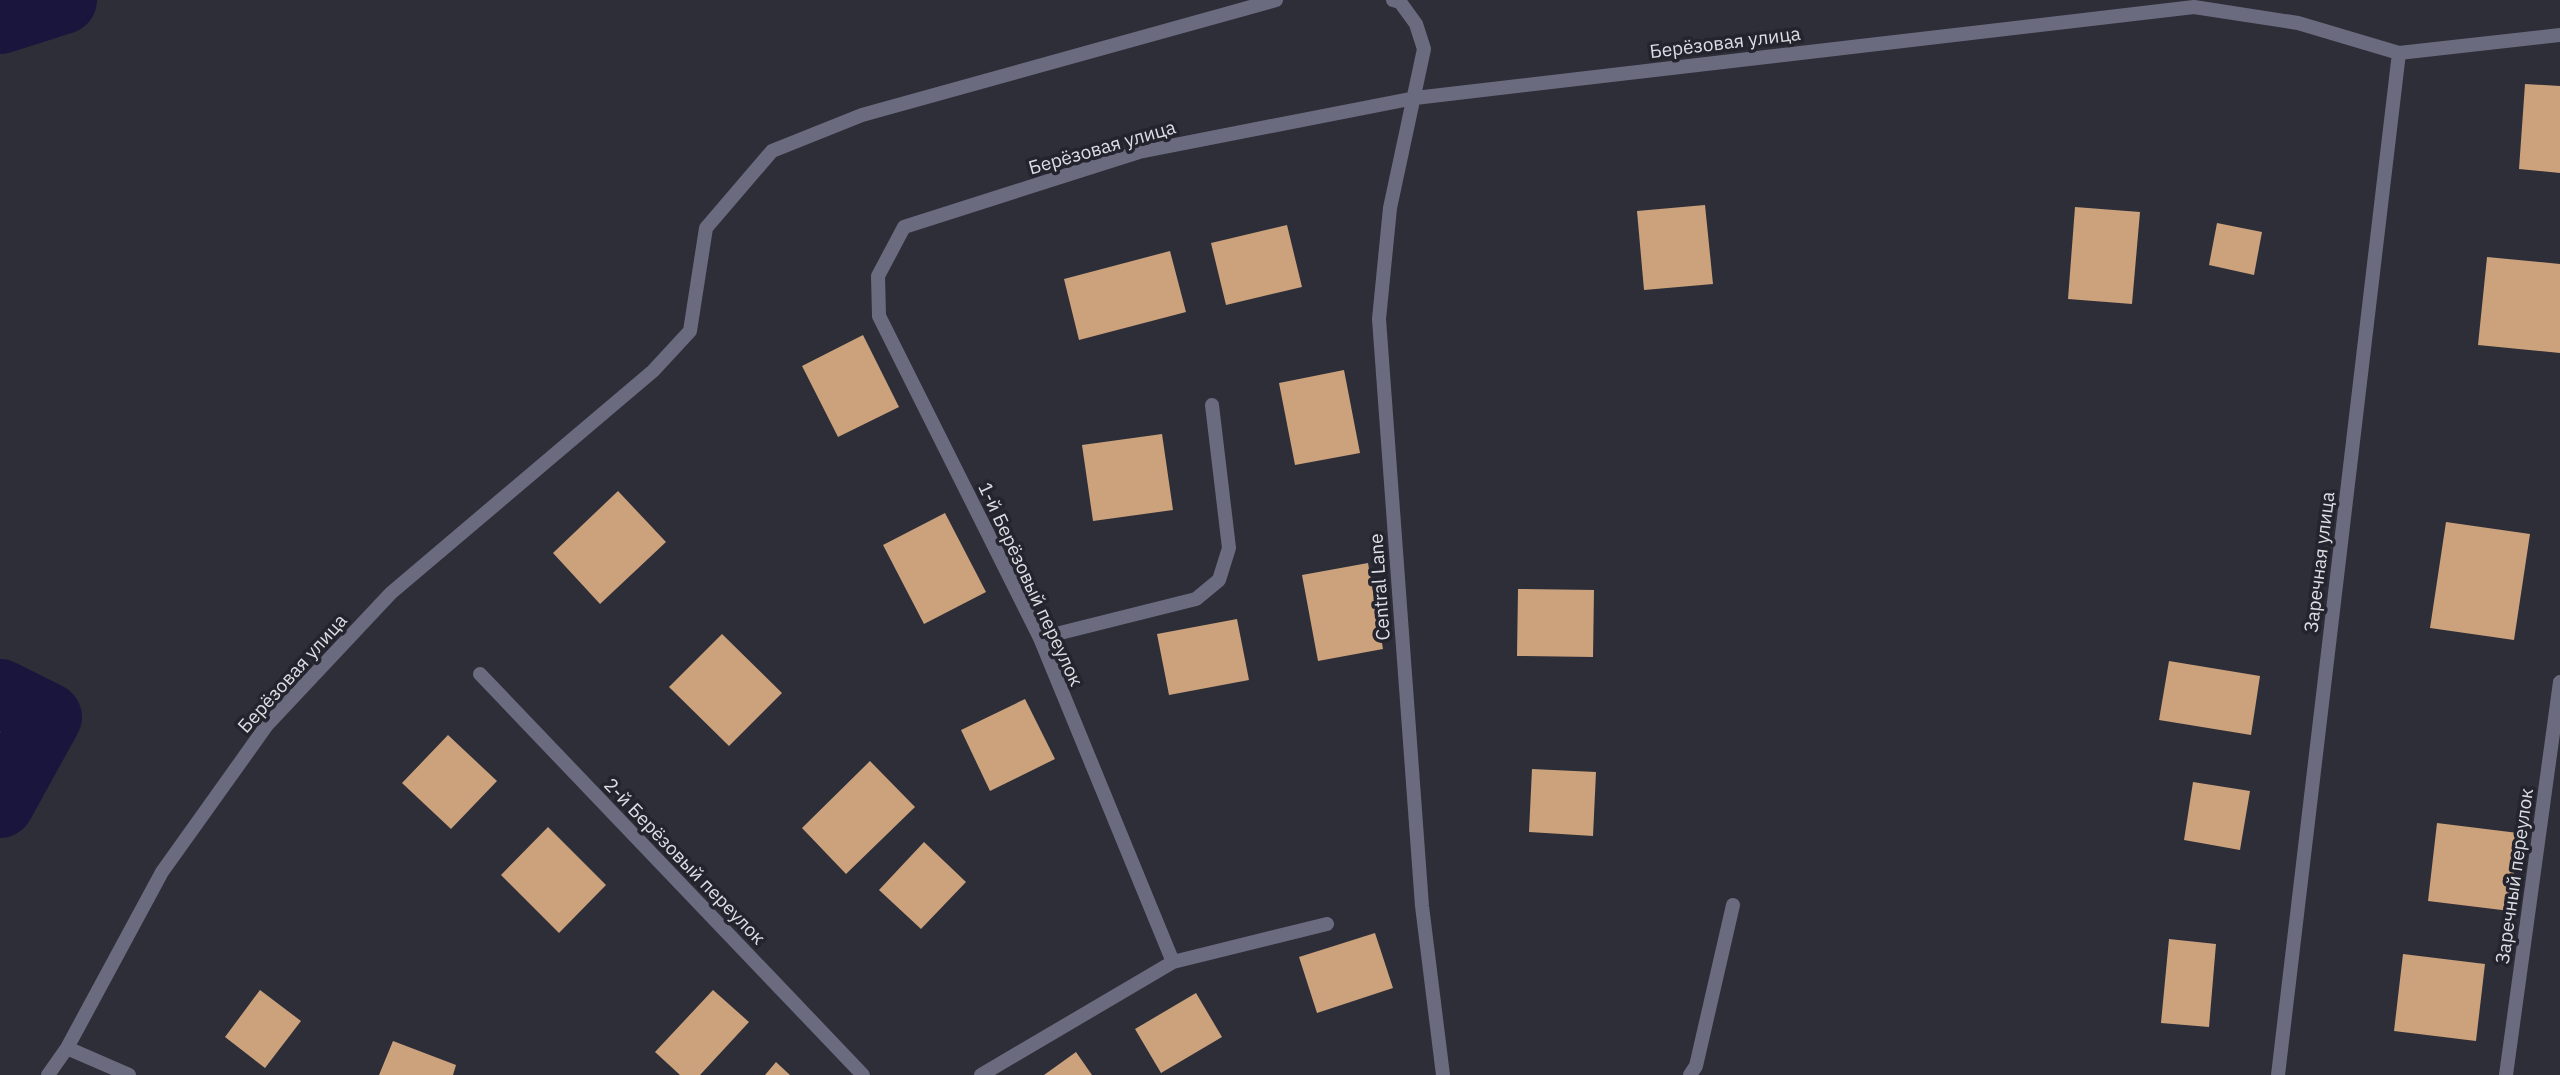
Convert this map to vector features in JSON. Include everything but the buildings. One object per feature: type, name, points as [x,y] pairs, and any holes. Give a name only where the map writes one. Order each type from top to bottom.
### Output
[{"type":"street","name":"Берёзовая улица","points":[[48,1075],[67,1048],[162,872],[267,725],[391,593],[653,370],[690,331],[706,228],[772,151],[862,115],[1276,0]]},
{"type":"street","name":"Central Lane","points":[[1393,0],[1400,2],[1416,24],[1424,49],[1390,208],[1379,318],[1422,906],[1443,1075]]},
{"type":"street","name":"Берёзовая улица","points":[[904,227],[1139,152],[1415,98],[2194,7],[2298,23],[2399,53],[2560,35]]},
{"type":"street","name":"Заречная улица","points":[[2277,1075],[2399,53]]},
{"type":"street","name":"1-й Берёзовый переулок","points":[[904,227],[878,276],[879,316],[1040,638],[1173,962]]},
{"type":"street","points":[[1040,638],[1196,599],[1219,580],[1229,548],[1212,405]]},
{"type":"street","name":"2-й Берёзовый переулок","points":[[480,674],[863,1075]]},
{"type":"street","name":"Заречный переулок","points":[[2506,1075],[2560,682]]},
{"type":"street","points":[[1690,1075],[1696,1066],[1733,905]]},
{"type":"street","points":[[982,1075],[1173,962],[1326,924]]},
{"type":"street","points":[[67,1048],[129,1075]]},
{"type":"waterway","points":[[0,20],[63,0]]},
{"type":"waterway","points":[[0,693],[48,717],[0,804]]}]
